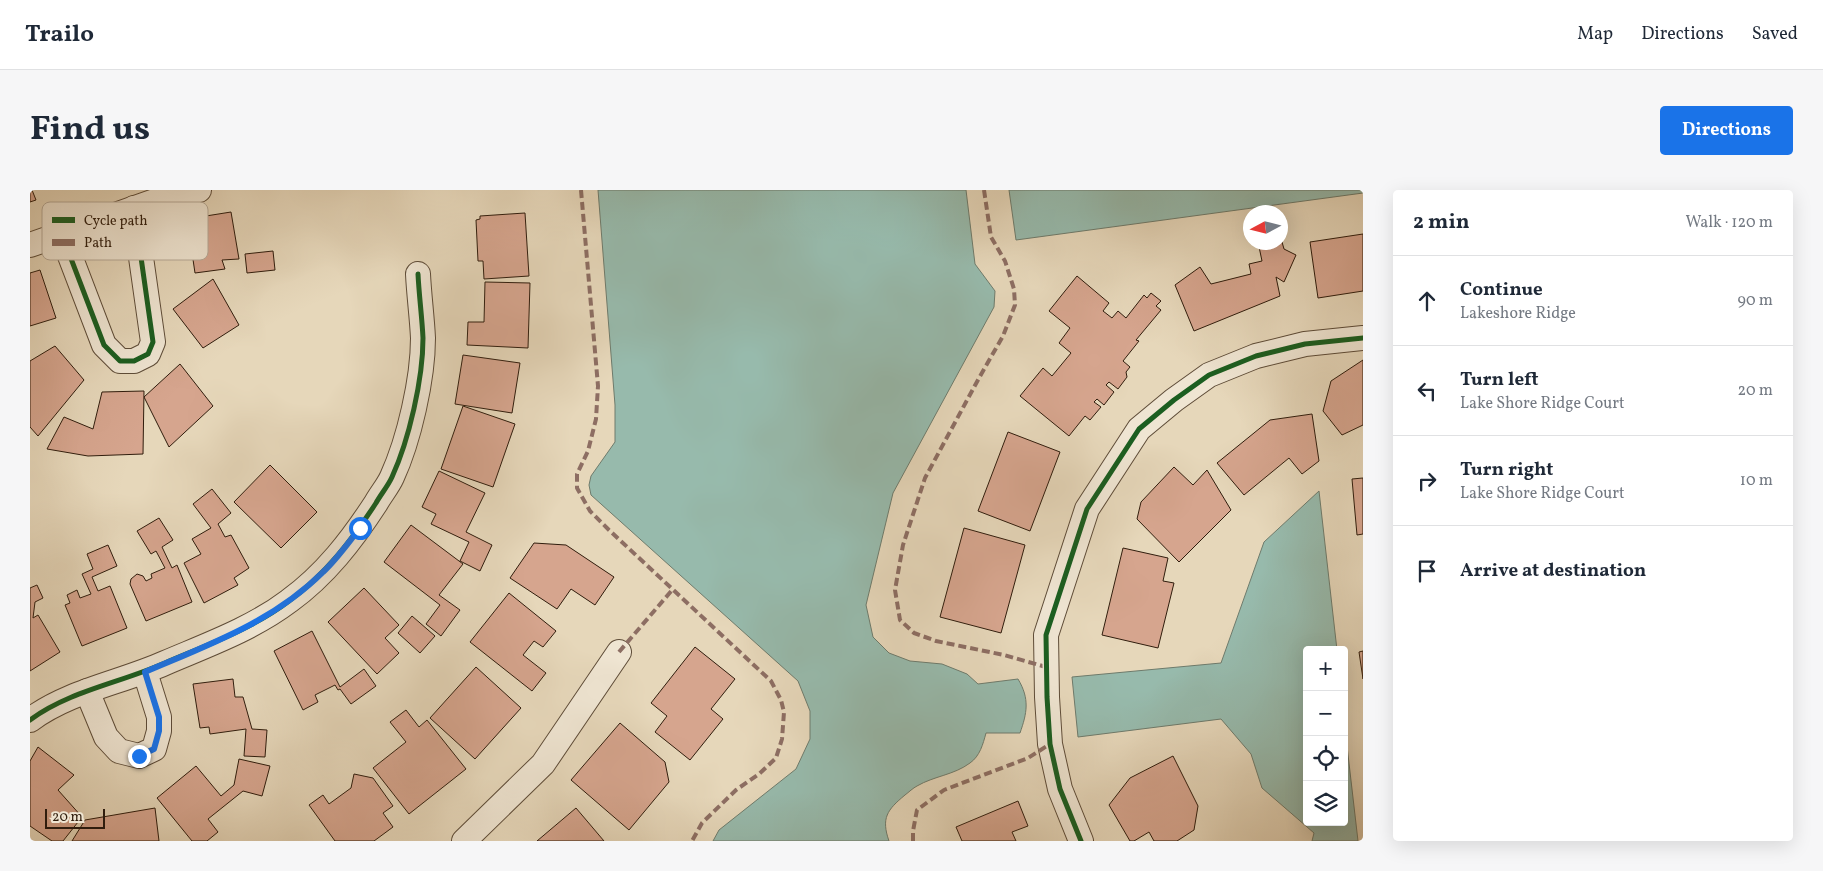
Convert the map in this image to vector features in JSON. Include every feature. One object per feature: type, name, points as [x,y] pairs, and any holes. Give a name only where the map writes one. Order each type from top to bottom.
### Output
[{"type":"street","points":[[152,202],[169,196],[199,190]]},
{"type":"street","points":[[30,246],[42,242]]},
{"type":"street","points":[[71,260],[104,346],[120,361],[134,362],[148,354],[153,342],[141,260]]},
{"type":"street","points":[[30,720],[46,708],[87,691],[145,672],[246,628],[289,602],[324,572],[360,528],[392,478],[406,440],[417,392],[423,339],[418,274]]},
{"type":"street","points":[[1082,841],[1060,789],[1050,744],[1046,635],[1086,509],[1139,429],[1174,400],[1209,375],[1256,356],[1305,344],[1363,338]]},
{"type":"street","points":[[464,841],[543,764],[619,652]]},
{"type":"street","points":[[87,691],[106,737],[119,751],[139,756],[154,749],[159,731],[159,717],[145,672]]},
{"type":"shaded area","points":[[598,190],[966,190],[975,264],[995,291],[994,307],[893,493],[866,605],[873,637],[889,653],[910,661],[942,664],[967,674],[978,684],[1018,679],[1026,700],[1026,712],[1020,733],[986,733],[979,753],[970,763],[917,786],[899,800],[887,815],[886,826],[889,841],[713,841],[719,830],[796,769],[810,739],[810,711],[798,681],[591,495],[589,485],[591,476],[615,442],[615,405]]},
{"type":"shaded area","points":[[1009,190],[1363,190],[1363,193],[1274,205],[1243,205],[1243,209],[1016,240]]},
{"type":"shaded area","points":[[1319,491],[1337,646],[1303,646],[1303,823],[1262,788],[1251,754],[1221,719],[1078,737],[1072,677],[1221,663],[1264,542]]},
{"type":"shaded area","points":[[1348,755],[1358,841],[1312,841],[1314,833],[1306,826],[1348,826]]},
{"type":"building","points":[[30,190],[32,190],[36,200],[30,202]]},
{"type":"building","points":[[231,212],[239,259],[222,260],[225,269],[195,273],[193,260],[208,260],[208,216]]},
{"type":"building","points":[[525,213],[529,276],[484,279],[483,261],[478,261],[476,220],[480,219],[480,216]]},
{"type":"building","points":[[1363,234],[1363,291],[1318,298],[1310,242]]},
{"type":"building","points":[[1260,250],[1286,250],[1296,255],[1284,282],[1276,277],[1280,296],[1194,331],[1175,285],[1200,267],[1211,284],[1251,274],[1249,264],[1262,261]]},
{"type":"building","points":[[273,251],[275,270],[247,273],[245,254]]},
{"type":"building","points":[[40,270],[56,318],[30,326],[30,273]]},
{"type":"building","points":[[1077,276],[1109,303],[1103,311],[1112,318],[1118,311],[1126,318],[1144,295],[1147,298],[1151,293],[1161,301],[1156,306],[1161,310],[1136,340],[1139,341],[1123,361],[1130,367],[1126,372],[1127,377],[1118,389],[1109,382],[1106,385],[1114,392],[1104,405],[1097,399],[1094,402],[1101,407],[1090,420],[1085,416],[1069,436],[1020,396],[1043,368],[1052,376],[1071,353],[1059,343],[1070,328],[1049,311]]},
{"type":"building","points":[[213,279],[239,325],[203,348],[173,309]]},
{"type":"building","points":[[485,282],[530,283],[528,348],[467,345],[468,322],[484,322]]},
{"type":"building","points":[[55,346],[84,380],[38,436],[30,427],[30,361]]},
{"type":"building","points":[[463,355],[520,363],[512,413],[455,404]]},
{"type":"building","points":[[1363,360],[1363,425],[1342,435],[1323,411],[1331,381]]},
{"type":"building","points":[[180,364],[213,406],[169,447],[144,397]]},
{"type":"building","points":[[144,391],[143,454],[88,456],[47,449],[64,417],[93,429],[102,392]]},
{"type":"building","points":[[463,406],[515,424],[493,487],[441,469]]},
{"type":"building","points":[[1312,414],[1319,461],[1302,474],[1289,458],[1244,495],[1217,463],[1270,420]]},
{"type":"building","points":[[1008,432],[1060,452],[1030,531],[978,511]]},
{"type":"building","points":[[270,465],[317,512],[281,548],[234,502]]},
{"type":"building","points":[[1174,467],[1193,485],[1207,470],[1231,510],[1179,562],[1137,519],[1141,502]]},
{"type":"building","points":[[439,471],[485,493],[466,532],[492,545],[480,571],[460,561],[469,542],[431,524],[436,514],[422,507]]},
{"type":"building","points":[[1363,478],[1363,534],[1357,535],[1352,479]]},
{"type":"building","points":[[212,489],[231,513],[218,524],[225,537],[231,535],[249,568],[234,578],[238,585],[204,603],[184,563],[201,554],[192,539],[211,528],[193,504]]},
{"type":"building","points":[[159,518],[173,540],[162,547],[172,568],[177,565],[192,602],[146,621],[130,584],[131,579],[137,574],[143,576],[146,581],[152,578],[151,574],[165,568],[156,551],[151,554],[137,531]]},
{"type":"building","points":[[411,525],[463,564],[439,595],[460,610],[441,636],[426,624],[440,605],[384,562]]},
{"type":"building","points":[[964,528],[1025,545],[1001,633],[940,617]]},
{"type":"building","points":[[534,543],[566,545],[614,577],[595,605],[571,589],[557,609],[510,578]]},
{"type":"building","points":[[108,545],[117,566],[92,577],[98,591],[110,586],[127,628],[82,646],[65,605],[70,603],[67,595],[77,590],[80,598],[91,594],[82,574],[93,569],[87,554]]},
{"type":"building","points":[[1123,548],[1168,558],[1163,581],[1174,583],[1158,648],[1102,635]]},
{"type":"building","points":[[37,585],[43,598],[35,602],[33,618],[38,615],[60,652],[30,671],[30,588]]},
{"type":"building","points":[[364,588],[399,625],[385,638],[399,653],[377,674],[328,622]]},
{"type":"building","points":[[509,593],[556,631],[543,647],[534,641],[523,655],[546,673],[532,691],[470,642]]},
{"type":"building","points":[[412,616],[435,636],[420,653],[398,633]]},
{"type":"building","points":[[312,631],[340,687],[364,669],[376,686],[351,704],[335,685],[315,695],[318,702],[303,710],[274,651]]},
{"type":"building","points":[[695,647],[735,679],[711,709],[723,719],[690,760],[655,732],[667,716],[651,703]]},
{"type":"building","points":[[1363,651],[1363,679],[1359,652]]},
{"type":"building","points":[[476,667],[521,708],[475,759],[430,718]]},
{"type":"building","points":[[233,679],[235,697],[243,697],[252,729],[267,730],[265,757],[244,756],[246,729],[210,734],[209,727],[200,728],[193,684]]},
{"type":"building","points":[[406,710],[419,727],[427,720],[466,769],[409,814],[373,768],[406,742],[390,722]]},
{"type":"building","points":[[620,723],[665,762],[669,782],[629,830],[571,780]]},
{"type":"building","points":[[38,747],[74,775],[58,790],[82,817],[63,841],[52,841],[30,826],[30,761]]},
{"type":"building","points":[[1173,756],[1198,806],[1194,830],[1177,841],[1154,841],[1149,832],[1134,841],[1130,841],[1109,805],[1130,778]]},
{"type":"building","points":[[239,759],[270,766],[262,796],[243,791],[208,819],[218,832],[207,841],[192,841],[157,798],[196,766],[221,796],[234,785]]},
{"type":"building","points":[[354,774],[373,778],[393,806],[383,813],[393,827],[374,841],[335,841],[309,805],[323,795],[329,804],[351,788]]},
{"type":"building","points":[[1018,801],[1028,826],[1012,832],[1016,841],[962,841],[956,827]]},
{"type":"building","points":[[155,808],[159,841],[72,841],[85,820]]},
{"type":"building","points":[[576,808],[604,841],[537,841]]},
{"type":"marked path","points":[[581,190],[598,386],[596,419],[588,451],[577,474],[577,488],[590,511],[609,530],[771,681],[781,700],[784,712],[782,739],[776,758],[759,774],[736,790],[702,823],[692,841]]},
{"type":"marked path","points":[[984,190],[991,237],[1005,261],[1014,289],[1015,305],[1003,336],[925,478],[903,545],[895,590],[900,620],[914,633],[936,641],[1004,655],[1046,667]]},
{"type":"marked path","points":[[619,652],[673,589]]},
{"type":"marked path","points":[[913,841],[917,810],[944,790],[1028,758],[1050,744]]},
{"type":"cycle path","points":[[72,260],[104,345],[120,361],[134,361],[148,354],[153,342],[141,260]]},
{"type":"cycle path","points":[[30,720],[45,710],[78,694],[148,670],[213,643],[260,620],[302,591],[337,556],[376,503],[390,480],[409,428],[421,372],[423,338],[418,274]]},
{"type":"cycle path","points":[[1081,841],[1060,789],[1050,744],[1046,635],[1087,509],[1139,429],[1174,400],[1209,375],[1256,356],[1305,344],[1363,338]]},
{"type":"route","points":[[139,756],[154,749],[159,731],[159,717],[145,672],[246,628],[289,602],[324,572],[360,528]]}]
